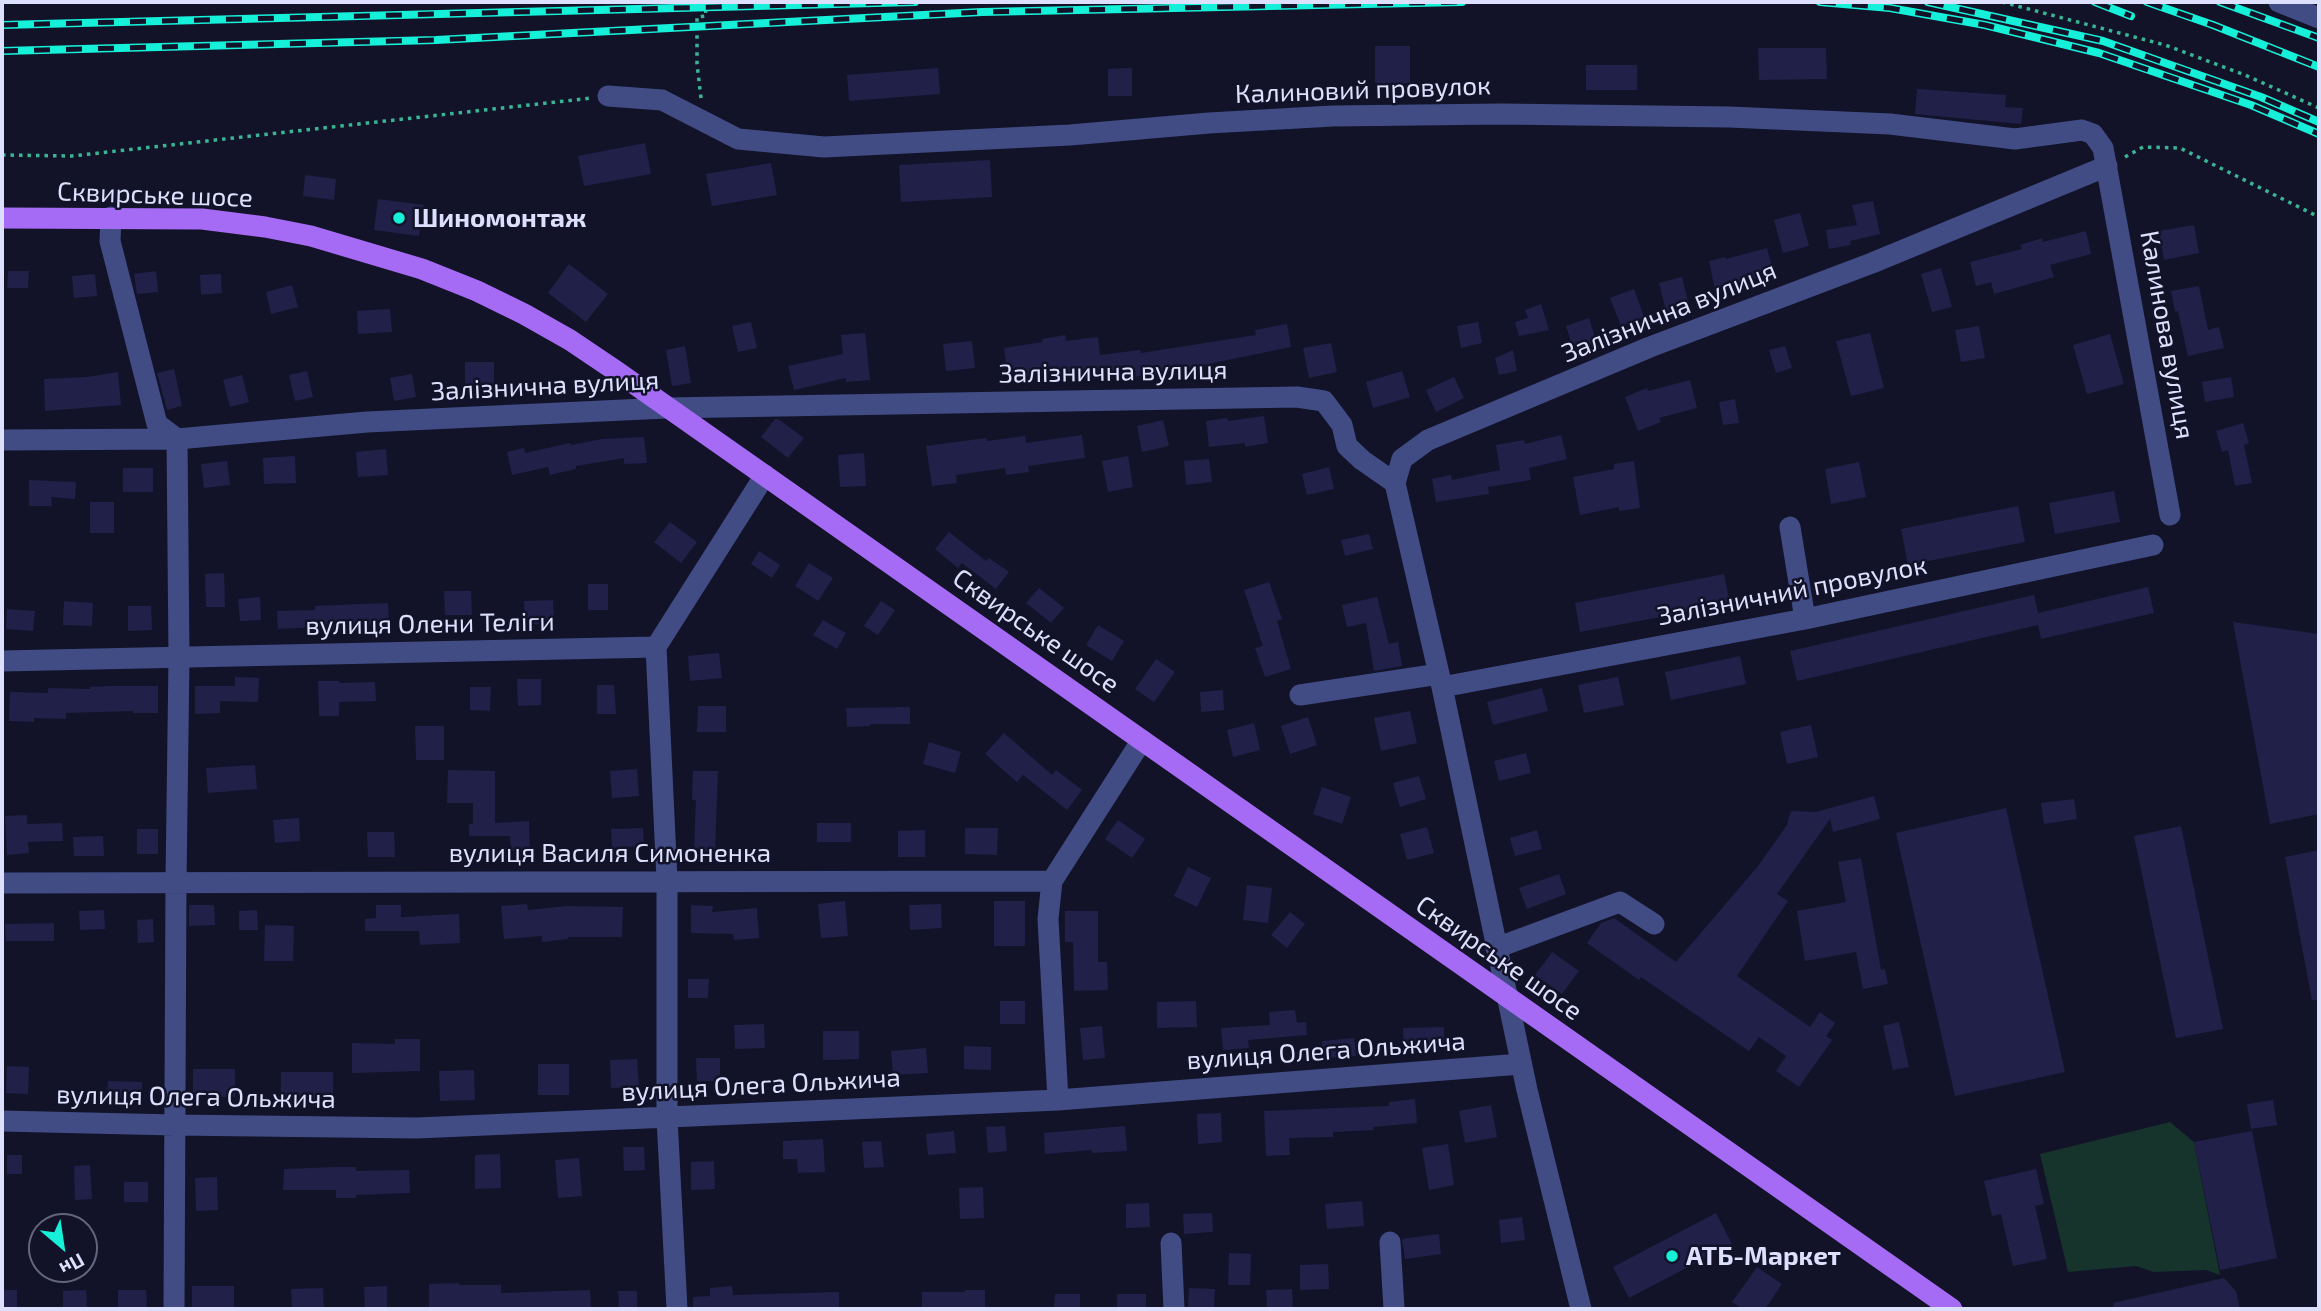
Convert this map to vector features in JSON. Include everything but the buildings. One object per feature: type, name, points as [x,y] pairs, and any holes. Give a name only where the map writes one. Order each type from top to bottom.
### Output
[{"type":"main road","name":"Сквирське шосе","points":[[2,218],[202,219],[311,236],[422,269],[477,291],[547,327],[616,371],[765,475],[1952,1309]]},
{"type":"street","points":[[2278,2],[2319,18]]},
{"type":"street","name":"Калиновий провулок","points":[[608,96],[662,100],[738,139],[824,147],[1070,135],[1209,122],[1333,116],[1502,114],[1729,117],[1890,124],[2015,139],[2082,130],[2093,134],[2103,148],[2107,166]]},
{"type":"street","name":"Залізнична вулиця","points":[[2,440],[177,439],[367,422],[666,408],[1297,397],[1325,401],[1342,425],[1347,446],[1395,483],[1402,459],[1428,440],[1650,347],[1872,263],[2107,166]]},
{"type":"street","name":"Калинова вулиця","points":[[2107,166],[2170,514]]},
{"type":"street","points":[[111,217],[110,241],[157,424],[177,439],[179,658],[174,1309]]},
{"type":"street","points":[[677,1309],[667,1118],[667,880],[656,647],[765,475]]},
{"type":"street","points":[[1395,483],[1441,680],[1521,1064],[1581,1309]]},
{"type":"street","points":[[1790,527],[1805,619]]},
{"type":"street","name":"Залізничний провулок","points":[[1300,695],[1441,680],[1805,619],[2153,545]]},
{"type":"street","name":"вулиця Олени Теліги","points":[[2,661],[656,647]]},
{"type":"street","points":[[1058,1100],[1048,919],[1052,881],[1142,740]]},
{"type":"street","name":"вулиця Василя Симоненка","points":[[2,883],[1052,881]]},
{"type":"street","points":[[1496,948],[1620,902],[1654,924]]},
{"type":"street","name":"вулиця Олега Ольжича","points":[[2,1121],[417,1128],[1058,1100],[1521,1064]]},
{"type":"street","points":[[1390,1242],[1394,1309]]},
{"type":"street","points":[[1171,1243],[1174,1309]]},
{"type":"path","points":[[703,121],[697,64],[697,17],[706,16],[705,2]]},
{"type":"path","points":[[2001,2],[2165,45],[2245,75],[2319,108]]},
{"type":"path","points":[[2,155],[72,156],[608,96]]},
{"type":"path","points":[[2107,166],[2143,147],[2180,148],[2319,217]]},
{"type":"green space","points":[[2170,1122],[2194,1142],[2220,1275],[2206,1270],[2154,1272],[2136,1266],[2068,1272],[2040,1154]]},
{"type":"railway","points":[[2,25],[915,2]]},
{"type":"railway","points":[[2,51],[436,40],[982,12],[1462,2]]},
{"type":"railway","points":[[1820,2],[1890,8],[1985,25],[2099,53],[2251,105],[2319,134]]},
{"type":"railway","points":[[1928,2],[2103,41],[2261,97],[2319,122]]},
{"type":"railway","points":[[2095,2],[2131,16]]},
{"type":"railway","points":[[2147,2],[2319,67]]},
{"type":"railway","points":[[2220,2],[2319,38]]},
{"type":"place","name":"Шиномонтаж","points":[[399,218]]},
{"type":"place","name":"АТБ-Маркет","points":[[1672,1256]]}]
